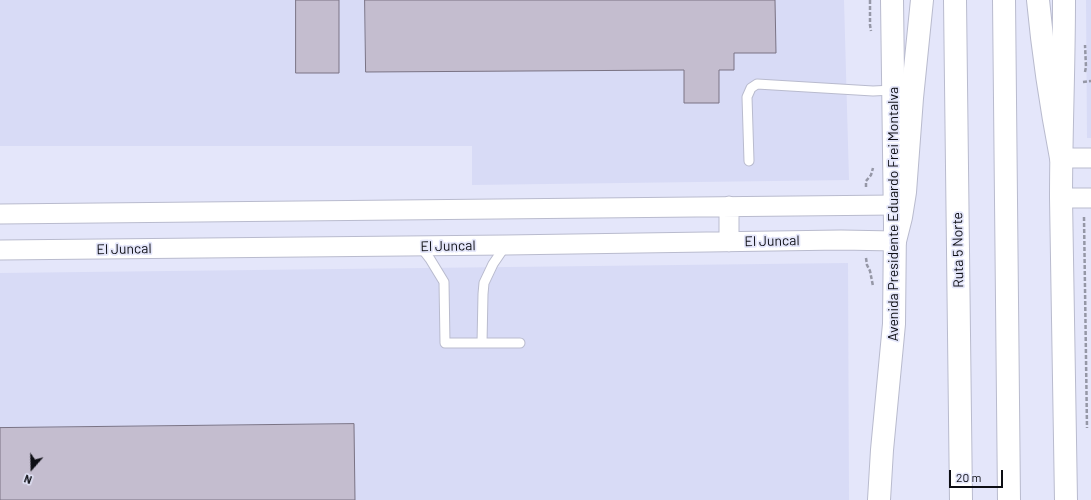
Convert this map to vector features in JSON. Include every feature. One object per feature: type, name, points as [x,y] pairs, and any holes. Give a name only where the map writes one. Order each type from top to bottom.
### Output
[{"type":"main road","name":"Avenida Presidente Eduardo Frei Montalva","points":[[879,500],[882,450],[894,324],[895,205],[892,0]]},
{"type":"main road","points":[[895,241],[901,217],[904,192],[922,0]]},
{"type":"main road","name":"Ruta 5 Norte","points":[[955,0],[961,500]]},
{"type":"main road","points":[[1004,0],[1009,500]]},
{"type":"main road","points":[[1038,0],[1046,74],[1061,158]]},
{"type":"main road","points":[[1064,0],[1061,198],[1066,500]]},
{"type":"street","points":[[1061,158],[1091,158]]},
{"type":"street","points":[[1061,198],[1087,198]]},
{"type":"street","points":[[0,214],[895,205]]},
{"type":"street","points":[[729,206],[729,242]]},
{"type":"street","name":"El Juncal","points":[[0,250],[841,240],[895,241]]},
{"type":"lane","points":[[749,161],[747,97],[750,88],[757,84],[873,91],[893,90]]},
{"type":"lane","points":[[482,343],[484,283],[493,264],[506,245]]},
{"type":"lane","points":[[420,246],[444,282],[445,343],[520,343]]},
{"type":"path","points":[[1082,82],[1091,81]]},
{"type":"path","points":[[1087,198],[1087,428]]},
{"type":"shaded area","points":[[0,0],[844,0],[849,180],[472,185],[472,146],[0,146]]},
{"type":"shaded area","points":[[1086,0],[1091,0],[1091,138],[1087,138]]},
{"type":"shaded area","points":[[848,263],[849,500],[0,500],[0,273]]},
{"type":"building","points":[[296,0],[339,0],[339,73],[296,73]]},
{"type":"building","points":[[365,0],[775,0],[776,53],[734,53],[734,70],[719,70],[719,103],[684,103],[684,70],[366,72]]},
{"type":"building","points":[[354,424],[355,500],[0,500],[0,428]]}]
